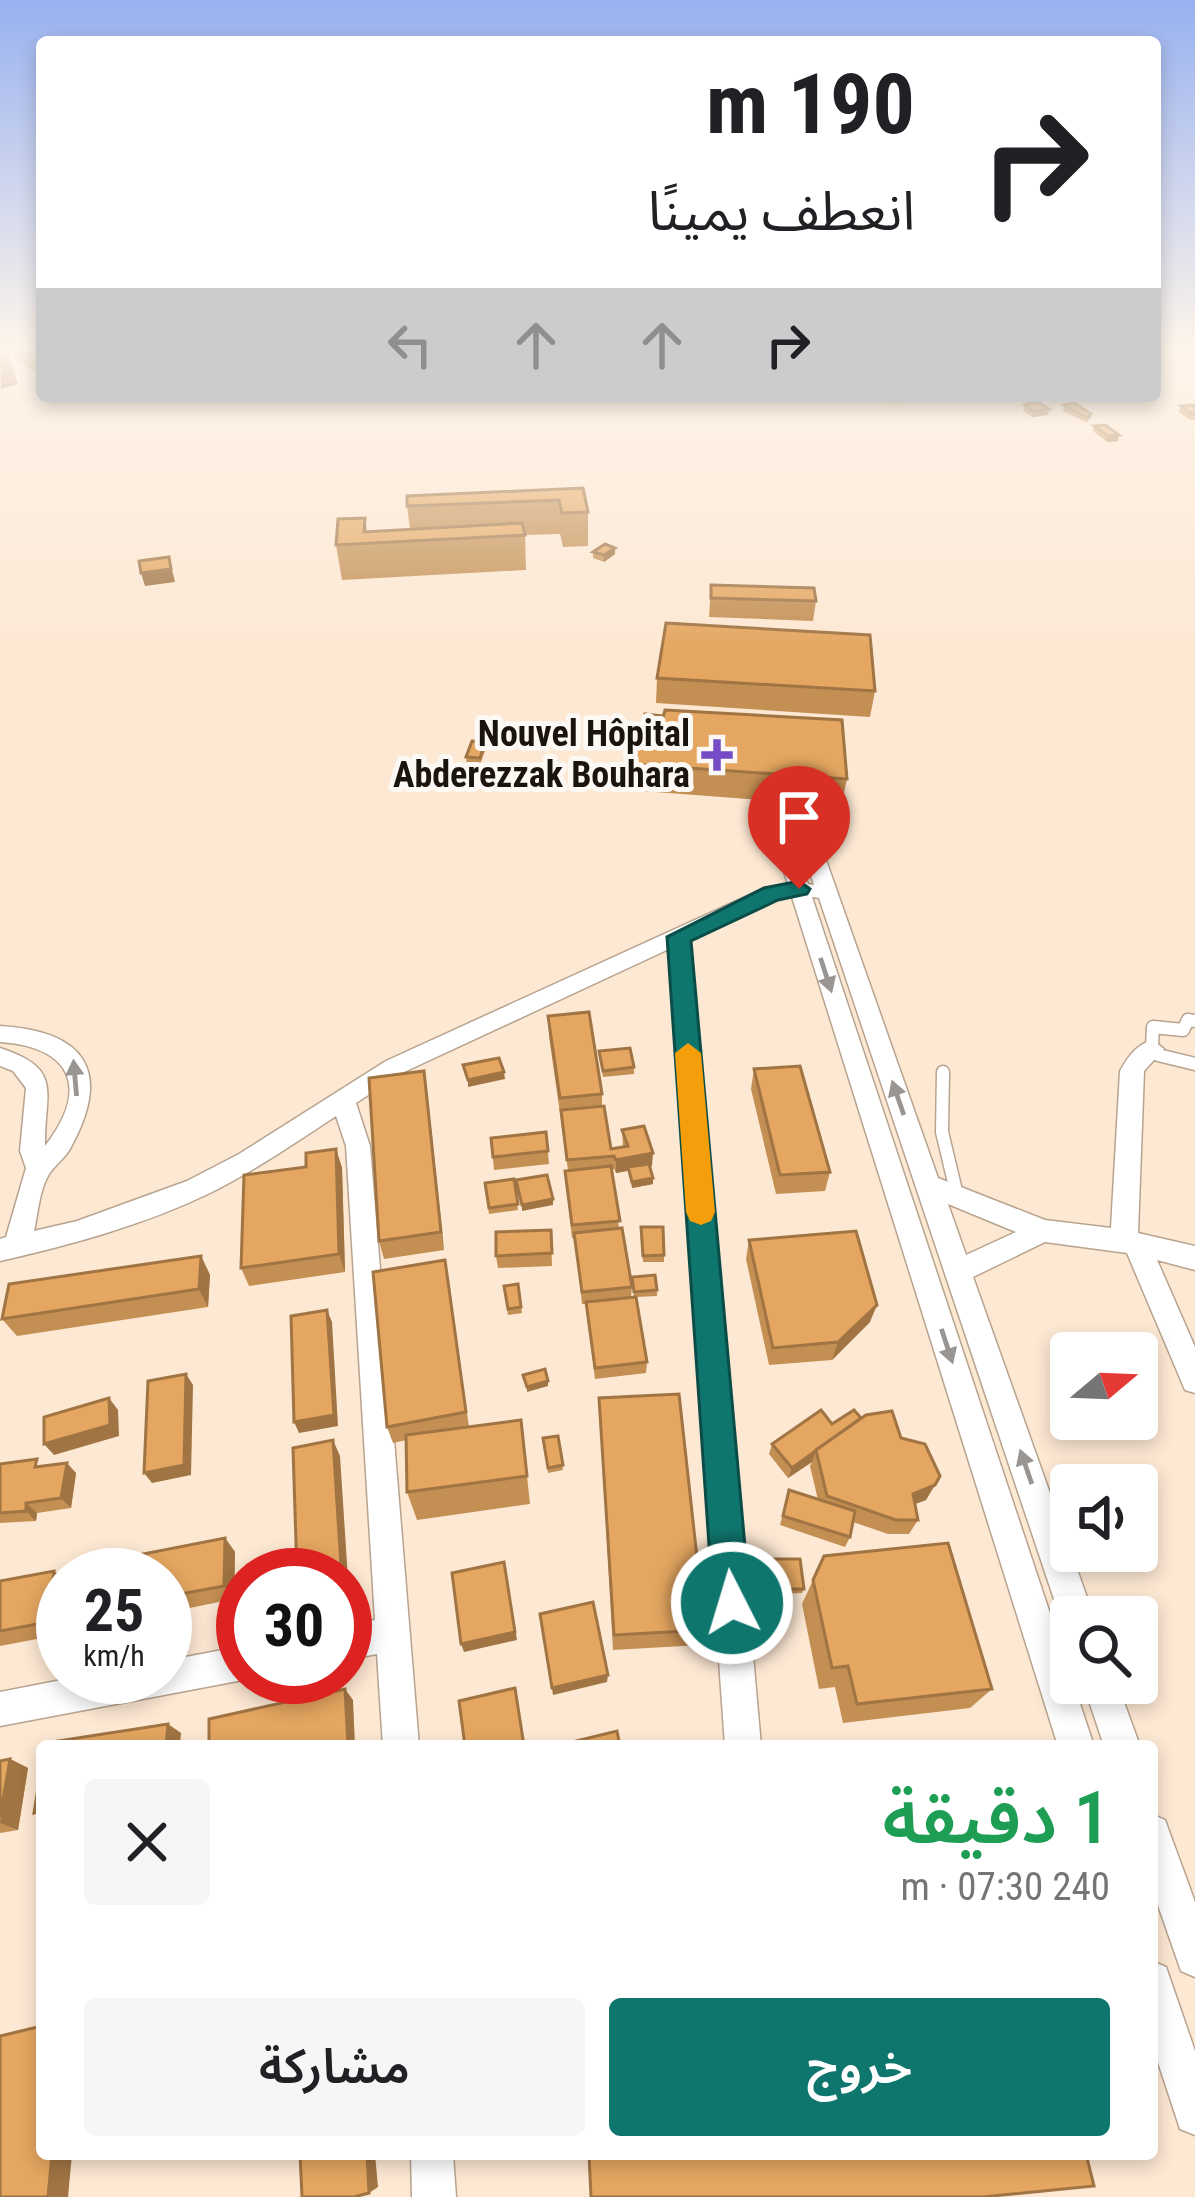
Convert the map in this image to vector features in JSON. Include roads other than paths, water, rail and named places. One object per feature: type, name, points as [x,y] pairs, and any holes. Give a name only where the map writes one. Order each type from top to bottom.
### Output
[{"type":"street","points":[[8,1249],[78,1232],[196,1189],[421,1054],[772,893],[805,865]]},
{"type":"street","points":[[805,865],[928,1185],[1071,1596]]},
{"type":"street","points":[[805,865],[1074,1740]]},
{"type":"street","points":[[679,937],[743,1740]]},
{"type":"street","points":[[0,1034],[51,1040],[79,1068],[78,1095],[63,1140],[38,1167],[8,1249]]},
{"type":"street","points":[[1152,1049],[1140,1057],[1132,1072],[1131,1242],[1195,1381]]},
{"type":"street","points":[[0,1057],[29,1070],[38,1087],[31,1147],[38,1167]]},
{"type":"street","points":[[343,1100],[358,1146],[401,1740]]},
{"type":"street","points":[[928,1185],[1043,1231],[1131,1242],[1195,1258]]},
{"type":"street","points":[[958,1271],[1003,1254],[1043,1231]]},
{"type":"street","points":[[372,1638],[392,1634]]},
{"type":"street","points":[[0,1709],[216,1668]]},
{"type":"street","points":[[1107,1704],[1120,1740]]},
{"type":"street","points":[[1158,1850],[1195,1957]]},
{"type":"street","points":[[1158,2000],[1195,2114]]},
{"type":"street","points":[[431,2160],[434,2197]]},
{"type":"lane","points":[[1195,1021],[1188,1020],[1184,1030],[1153,1027],[1152,1049],[1162,1057],[1195,1064]]},
{"type":"lane","points":[[943,1072],[942,1132],[957,1195]]},
{"type":"place","name":"Nouvel Hôpital Abderezzak Bouhara","points":[[717,755]]}]
